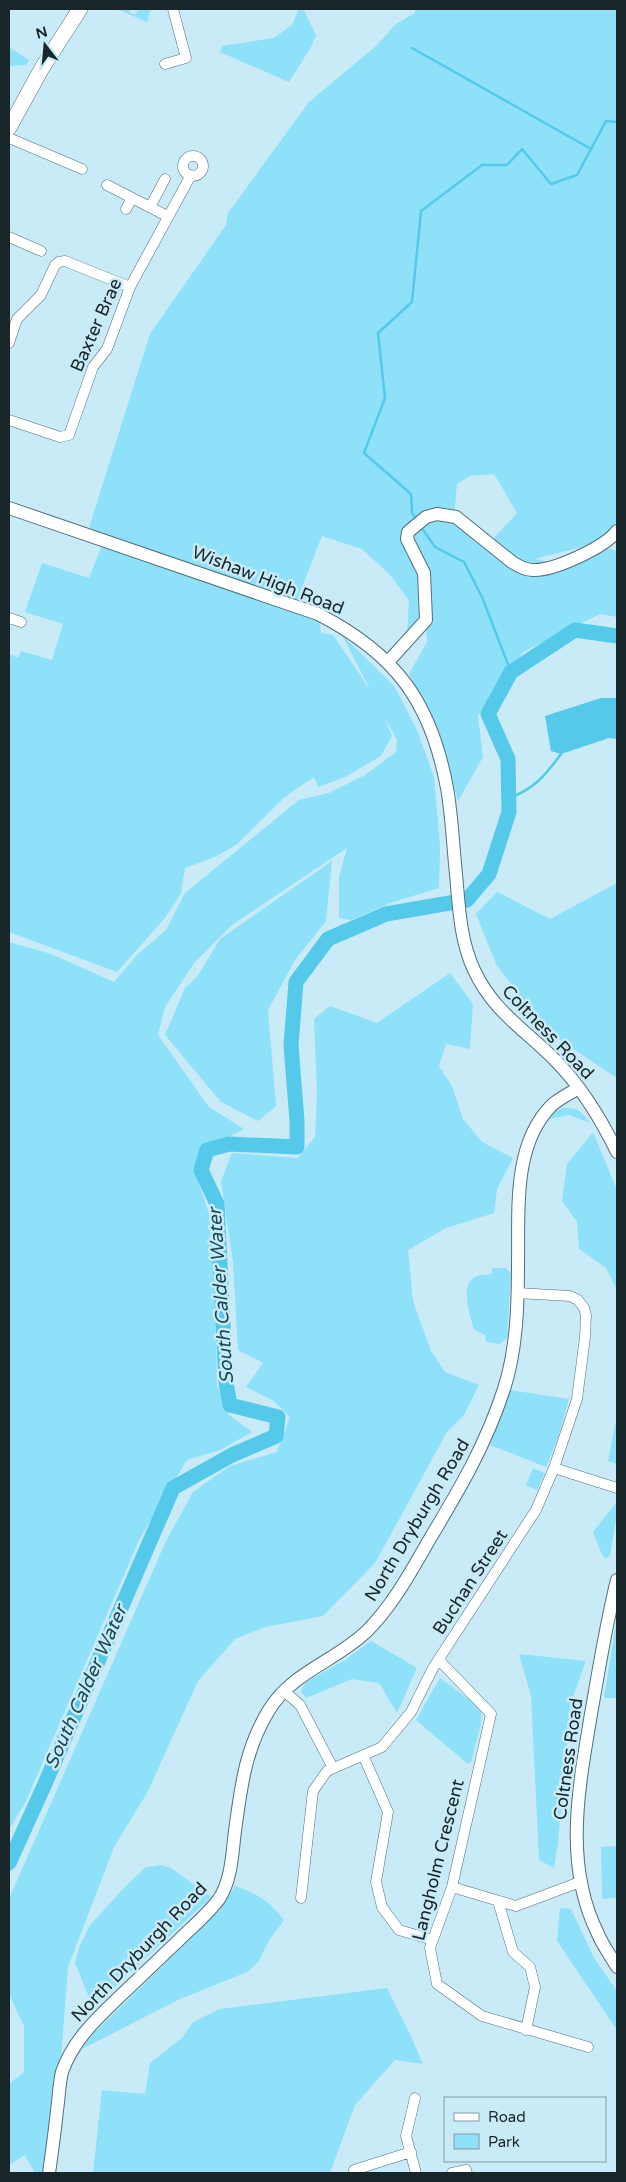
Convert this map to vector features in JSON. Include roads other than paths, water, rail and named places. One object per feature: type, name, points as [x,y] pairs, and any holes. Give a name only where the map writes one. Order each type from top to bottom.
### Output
[{"type":"main road","points":[[9,128],[42,68],[80,9]]},
{"type":"street","points":[[165,64],[186,58],[173,9]]},
{"type":"street","points":[[9,138],[82,169]]},
{"type":"street","name":"Baxter Brae","points":[[9,420],[60,437],[69,435],[93,367],[107,349],[130,287],[191,175]]},
{"type":"street","points":[[150,207],[165,179]]},
{"type":"street","points":[[106,185],[167,216]]},
{"type":"street","points":[[126,208],[132,198]]},
{"type":"street","points":[[9,237],[41,251]]},
{"type":"street","points":[[9,343],[17,319],[42,295],[55,265],[62,261],[98,273],[130,287]]},
{"type":"street","name":"Wishaw High Road","points":[[9,508],[262,593],[318,614],[344,628],[388,662],[408,685],[426,715],[438,751],[447,788],[457,891]]},
{"type":"street","points":[[388,662],[426,620],[424,573],[407,539],[408,532],[419,523],[438,514],[456,517],[512,562],[521,568],[531,570],[546,568],[581,555],[612,538],[617,530]]},
{"type":"street","points":[[9,618],[21,622]]},
{"type":"street","name":"Coltness Road","points":[[457,891],[462,932],[474,970],[492,1002],[555,1060],[579,1088],[604,1126],[617,1152]]},
{"type":"street","name":"North Dryburgh Road","points":[[49,2173],[62,2073],[73,2048],[93,2022],[191,1929],[218,1900],[228,1880],[244,1769],[252,1738],[270,1707],[305,1672],[351,1644],[382,1614],[397,1594],[472,1469],[496,1414],[508,1375],[516,1325],[519,1182],[524,1162],[530,1143],[544,1115],[561,1098],[579,1088]]},
{"type":"street","name":"Buchan Street","points":[[302,1898],[313,1791],[327,1771],[382,1747],[411,1712],[439,1660],[536,1510],[554,1468],[577,1398],[586,1316],[584,1308],[578,1300],[570,1296],[517,1293]]},
{"type":"street","points":[[554,1468],[617,1488]]},
{"type":"street","name":"Coltness Road","points":[[617,1580],[607,1619],[578,1789],[576,1834],[580,1882],[585,1903],[597,1934],[617,1967]]},
{"type":"street","name":"Langholm Crescent","points":[[439,1660],[490,1714],[452,1887],[430,1948],[438,1984],[482,2016],[588,2047]]},
{"type":"street","points":[[284,1691],[300,1705],[334,1768]]},
{"type":"street","points":[[363,1755],[388,1812],[376,1882],[382,1907],[399,1930],[433,1940]]},
{"type":"street","points":[[452,1887],[516,1906],[580,1882]]},
{"type":"street","points":[[498,1901],[513,1952],[530,1967],[535,1986],[526,2030]]},
{"type":"street","points":[[415,2098],[406,2136],[416,2173]]},
{"type":"street","points":[[354,2172],[410,2152]]},
{"type":"street","points":[[452,2173],[467,2168]]},
{"type":"waterway","points":[[412,48],[591,149]]},
{"type":"waterway","points":[[417,520],[412,513],[411,494],[364,453],[385,398],[378,333],[412,302],[421,211],[482,165],[507,165],[522,149],[551,184],[577,175],[606,121],[617,122]]},
{"type":"waterway","points":[[421,527],[435,547],[464,562],[482,597],[511,672]]},
{"type":"waterway","name":"South Calder Water","points":[[9,1863],[173,1488],[232,1455],[276,1436],[278,1417],[230,1405],[226,1383],[217,1204],[201,1170],[207,1150],[229,1144],[297,1147],[297,1121],[291,1045],[296,982],[328,939],[386,914],[467,900],[489,874],[509,812],[508,759],[488,714],[511,672],[575,630],[617,636]]},
{"type":"waterway","points":[[508,799],[525,791],[538,781],[561,754]]}]
